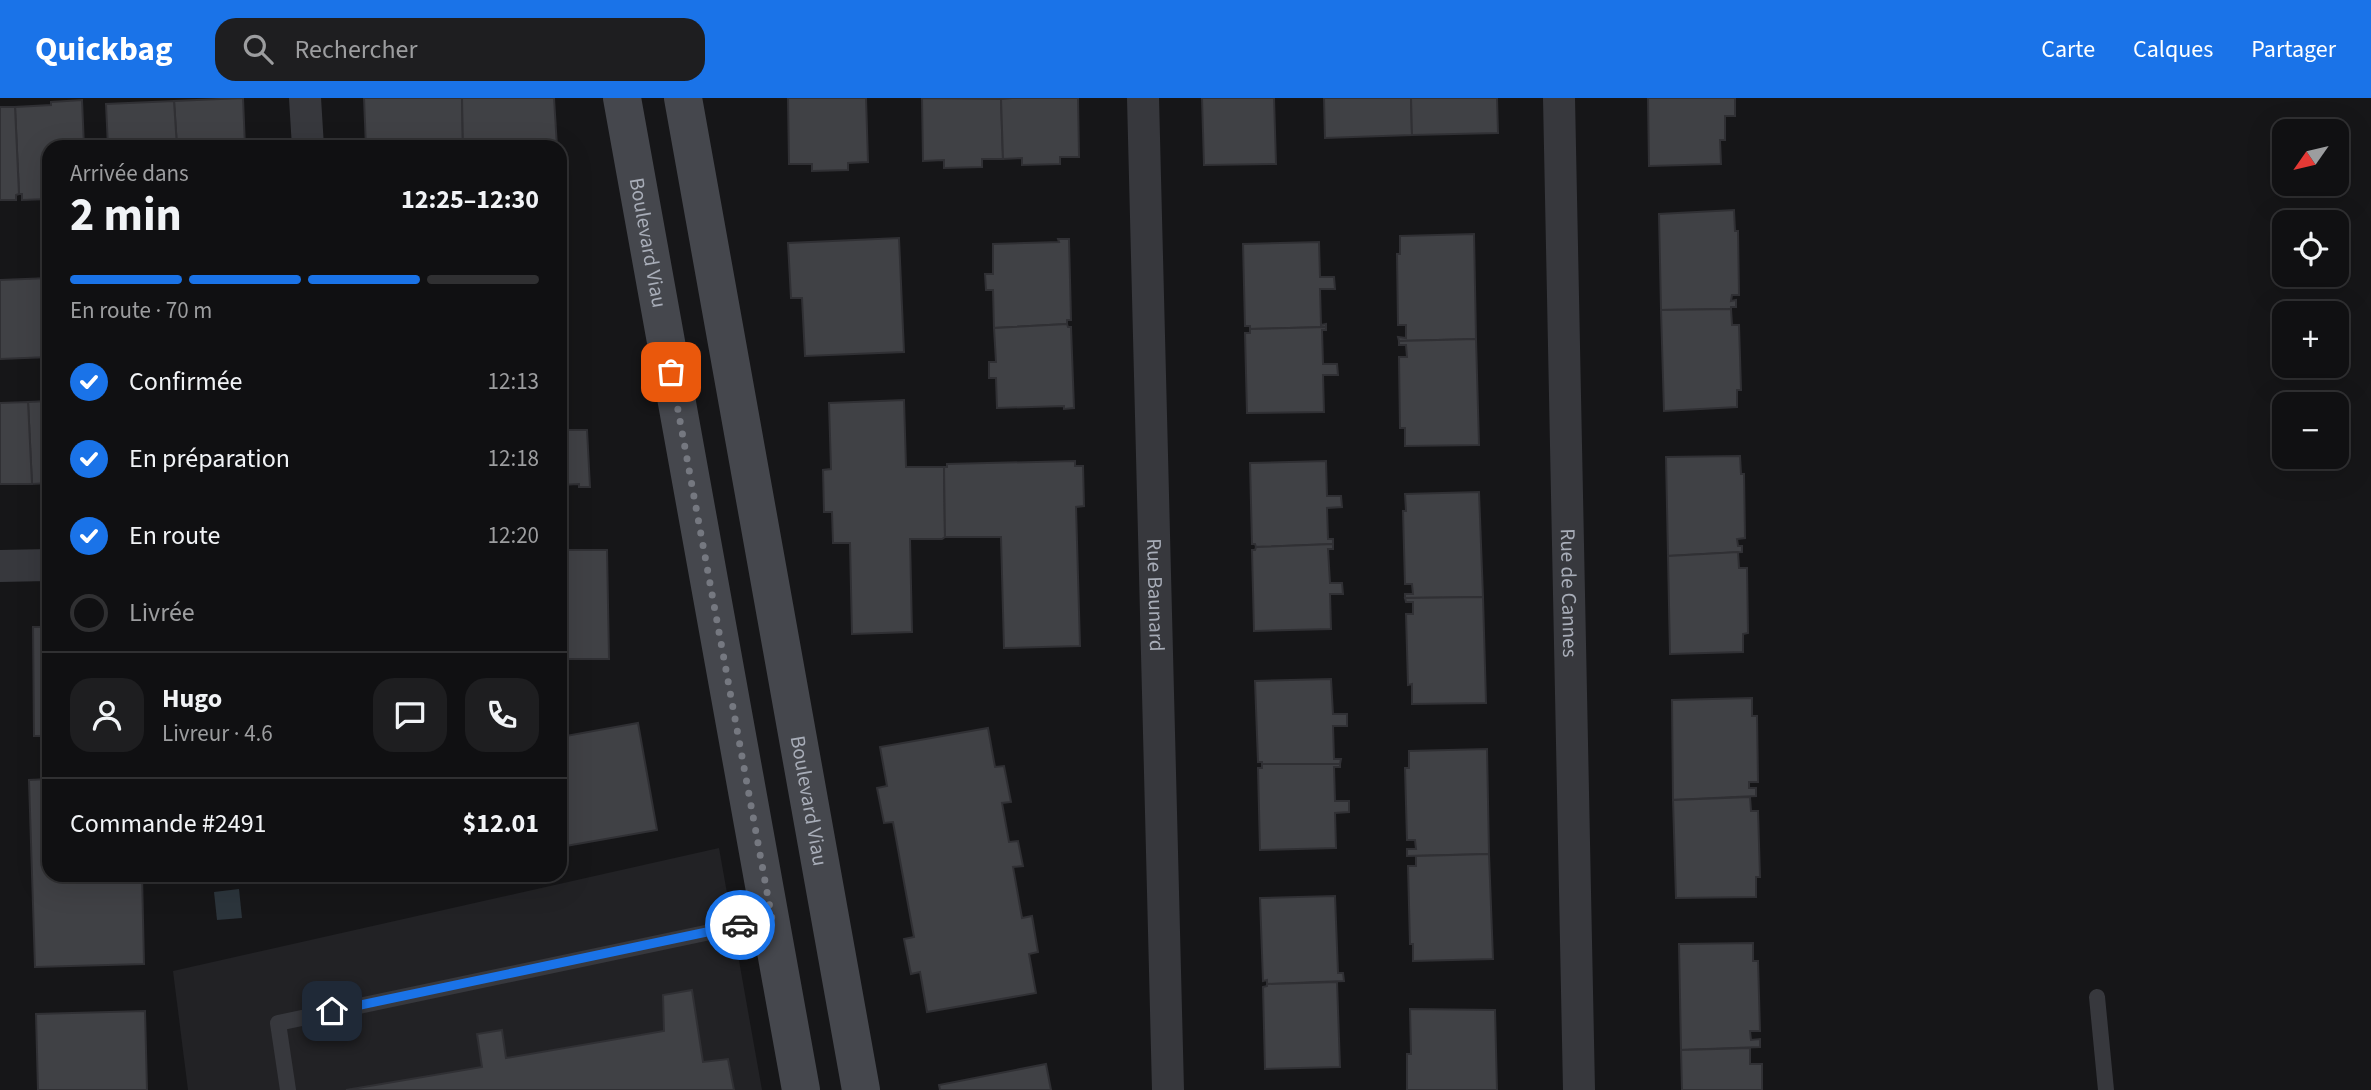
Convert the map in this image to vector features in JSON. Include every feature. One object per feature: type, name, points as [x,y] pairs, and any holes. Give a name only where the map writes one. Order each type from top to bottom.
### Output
[{"type":"main road","name":"Boulevard Viau","points":[[622,98],[802,1090]]},
{"type":"main road","name":"Boulevard Viau","points":[[683,98],[861,1090]]},
{"type":"street","points":[[305,98],[307,140]]},
{"type":"street","name":"Rue Baunard","points":[[1143,98],[1168,1090]]},
{"type":"street","name":"Rue de Cannes","points":[[1559,98],[1579,1090]]},
{"type":"street","points":[[0,566],[42,565]]},
{"type":"lane","points":[[288,1090],[278,1023],[772,919]]},
{"type":"lane","points":[[2097,998],[2106,1090]]},
{"type":"shaded area","points":[[719,848],[762,1090],[188,1090],[173,971]]},
{"type":"shaded area","points":[[239,889],[242,918],[217,920],[214,892]]},
{"type":"building","points":[[243,98],[245,140],[177,140],[174,101]]},
{"type":"building","points":[[364,98],[462,98],[463,140],[366,140]]},
{"type":"building","points":[[462,98],[554,98],[557,140],[463,140]]},
{"type":"building","points":[[788,98],[866,98],[868,162],[848,163],[848,170],[812,171],[812,164],[789,164]]},
{"type":"building","points":[[922,98],[1001,99],[1003,159],[982,159],[982,167],[944,168],[944,160],[923,161]]},
{"type":"building","points":[[1078,98],[1079,157],[1060,157],[1060,164],[1022,165],[1022,158],[1003,159],[1001,99]]},
{"type":"building","points":[[1202,98],[1274,98],[1276,164],[1204,165]]},
{"type":"building","points":[[1324,98],[1411,98],[1412,135],[1325,138]]},
{"type":"building","points":[[1411,98],[1497,98],[1498,133],[1412,135]]},
{"type":"building","points":[[1648,98],[1735,98],[1735,116],[1725,116],[1725,140],[1720,140],[1721,164],[1649,166]]},
{"type":"building","points":[[82,100],[84,140],[42,140],[42,199],[22,200],[22,194],[19,194],[15,107],[51,105],[51,102]]},
{"type":"building","points":[[174,101],[177,140],[108,140],[106,104]]},
{"type":"building","points":[[0,107],[15,107],[19,194],[16,195],[16,200],[0,200]]},
{"type":"building","points":[[1734,210],[1735,231],[1738,231],[1739,295],[1732,295],[1731,301],[1736,300],[1736,307],[1661,310],[1659,214]]},
{"type":"building","points":[[1474,234],[1476,339],[1399,341],[1398,337],[1406,338],[1406,325],[1398,325],[1397,254],[1400,254],[1400,236]]},
{"type":"building","points":[[899,238],[904,352],[805,356],[802,298],[791,298],[788,243]]},
{"type":"building","points":[[1058,239],[1069,239],[1071,320],[1067,320],[1067,324],[994,328],[993,290],[986,290],[985,274],[993,274],[993,244],[1059,242]]},
{"type":"building","points":[[1319,242],[1320,277],[1334,277],[1335,289],[1320,289],[1321,325],[1326,324],[1326,327],[1250,329],[1250,326],[1245,326],[1243,244]]},
{"type":"building","points":[[42,278],[42,357],[0,359],[0,280]]},
{"type":"building","points":[[1731,309],[1732,325],[1739,325],[1741,390],[1737,390],[1737,407],[1664,411],[1661,310]]},
{"type":"building","points":[[1067,324],[1071,327],[1074,408],[997,408],[996,378],[989,378],[989,362],[996,362],[994,328]]},
{"type":"building","points":[[1326,327],[1326,330],[1322,330],[1323,364],[1337,364],[1338,375],[1323,375],[1324,412],[1247,413],[1245,333],[1250,333],[1250,329]]},
{"type":"building","points":[[1476,339],[1479,445],[1405,446],[1405,428],[1400,428],[1399,357],[1407,357],[1406,345],[1399,345],[1399,341]]},
{"type":"building","points":[[904,400],[906,467],[944,467],[945,537],[910,539],[912,632],[852,634],[850,543],[833,543],[832,512],[824,512],[823,470],[831,469],[829,403]]},
{"type":"building","points":[[42,401],[42,483],[32,484],[28,402]]},
{"type":"building","points":[[28,402],[32,484],[0,484],[0,403]]},
{"type":"building","points":[[567,430],[587,430],[590,487],[579,487],[579,484],[567,485]]},
{"type":"building","points":[[1740,456],[1741,474],[1744,474],[1745,538],[1737,539],[1738,546],[1742,546],[1742,552],[1668,556],[1666,457]]},
{"type":"building","points":[[1075,461],[1075,466],[1083,466],[1084,506],[1076,507],[1080,646],[1004,648],[1001,537],[945,537],[944,467],[947,467],[947,464]]},
{"type":"building","points":[[1326,461],[1327,496],[1341,496],[1342,507],[1327,508],[1328,539],[1333,539],[1333,544],[1256,547],[1252,544],[1250,463]]},
{"type":"building","points":[[1479,492],[1483,597],[1405,598],[1405,594],[1413,594],[1412,584],[1405,584],[1405,494]]},
{"type":"building","points":[[1333,544],[1333,549],[1328,549],[1330,583],[1342,583],[1343,594],[1330,594],[1331,629],[1254,631],[1252,550],[1256,547]]},
{"type":"building","points":[[567,550],[607,550],[609,659],[567,659]]},
{"type":"building","points":[[1738,552],[1739,568],[1747,568],[1748,633],[1743,634],[1743,652],[1670,654],[1668,556]]},
{"type":"building","points":[[1483,597],[1486,703],[1412,704],[1412,684],[1408,685],[1406,614],[1413,614],[1413,602],[1406,602],[1405,598]]},
{"type":"building","points":[[33,627],[42,627],[42,736],[34,736]]},
{"type":"building","points":[[1331,679],[1333,714],[1347,714],[1347,726],[1333,726],[1334,759],[1341,759],[1340,764],[1258,762],[1255,681]]},
{"type":"building","points":[[1752,698],[1752,716],[1757,716],[1758,782],[1749,782],[1749,788],[1756,788],[1756,796],[1673,800],[1672,700]]},
{"type":"building","points":[[638,723],[657,830],[567,846],[567,736]]},
{"type":"building","points":[[988,728],[995,767],[1004,766],[1011,802],[1002,803],[1009,842],[1018,841],[1023,866],[1013,867],[1022,918],[1032,916],[1038,952],[1029,954],[1036,993],[927,1012],[920,972],[911,974],[904,939],[914,937],[893,822],[884,823],[877,788],[887,786],[880,747]]},
{"type":"building","points":[[1487,749],[1489,854],[1407,856],[1407,849],[1416,849],[1415,840],[1407,840],[1405,768],[1409,768],[1409,751]]},
{"type":"building","points":[[1262,764],[1340,764],[1340,767],[1334,767],[1335,801],[1349,801],[1349,812],[1335,813],[1336,848],[1260,850],[1258,768],[1262,768]]},
{"type":"building","points":[[42,779],[42,882],[142,882],[144,964],[35,967],[29,780]]},
{"type":"building","points":[[1750,797],[1751,811],[1758,811],[1760,877],[1756,877],[1756,897],[1676,898],[1673,800]]},
{"type":"building","points":[[1489,854],[1493,959],[1413,961],[1413,944],[1410,944],[1408,866],[1416,866],[1416,856]]},
{"type":"building","points":[[1335,896],[1338,973],[1343,973],[1344,981],[1267,984],[1267,980],[1263,981],[1260,898]]},
{"type":"building","points":[[1753,943],[1753,961],[1758,961],[1760,1031],[1750,1031],[1751,1040],[1760,1039],[1760,1047],[1681,1050],[1679,944]]},
{"type":"building","points":[[1337,982],[1340,1067],[1265,1069],[1263,987],[1267,984]]},
{"type":"building","points":[[692,990],[703,1062],[728,1059],[734,1090],[346,1090],[482,1067],[477,1034],[502,1030],[506,1058],[664,1031],[663,995]]},
{"type":"building","points":[[1410,1009],[1495,1010],[1497,1090],[1407,1090],[1407,1054],[1411,1054]]},
{"type":"building","points":[[145,1011],[147,1090],[38,1090],[36,1014]]},
{"type":"building","points":[[1750,1048],[1750,1064],[1762,1064],[1762,1090],[1682,1090],[1681,1050]]},
{"type":"building","points":[[1046,1064],[1051,1090],[940,1090],[939,1085]]},
{"type":"way so far","points":[[671,372],[772,919],[740,925]]},
{"type":"route","points":[[332,1011],[740,925]]}]
